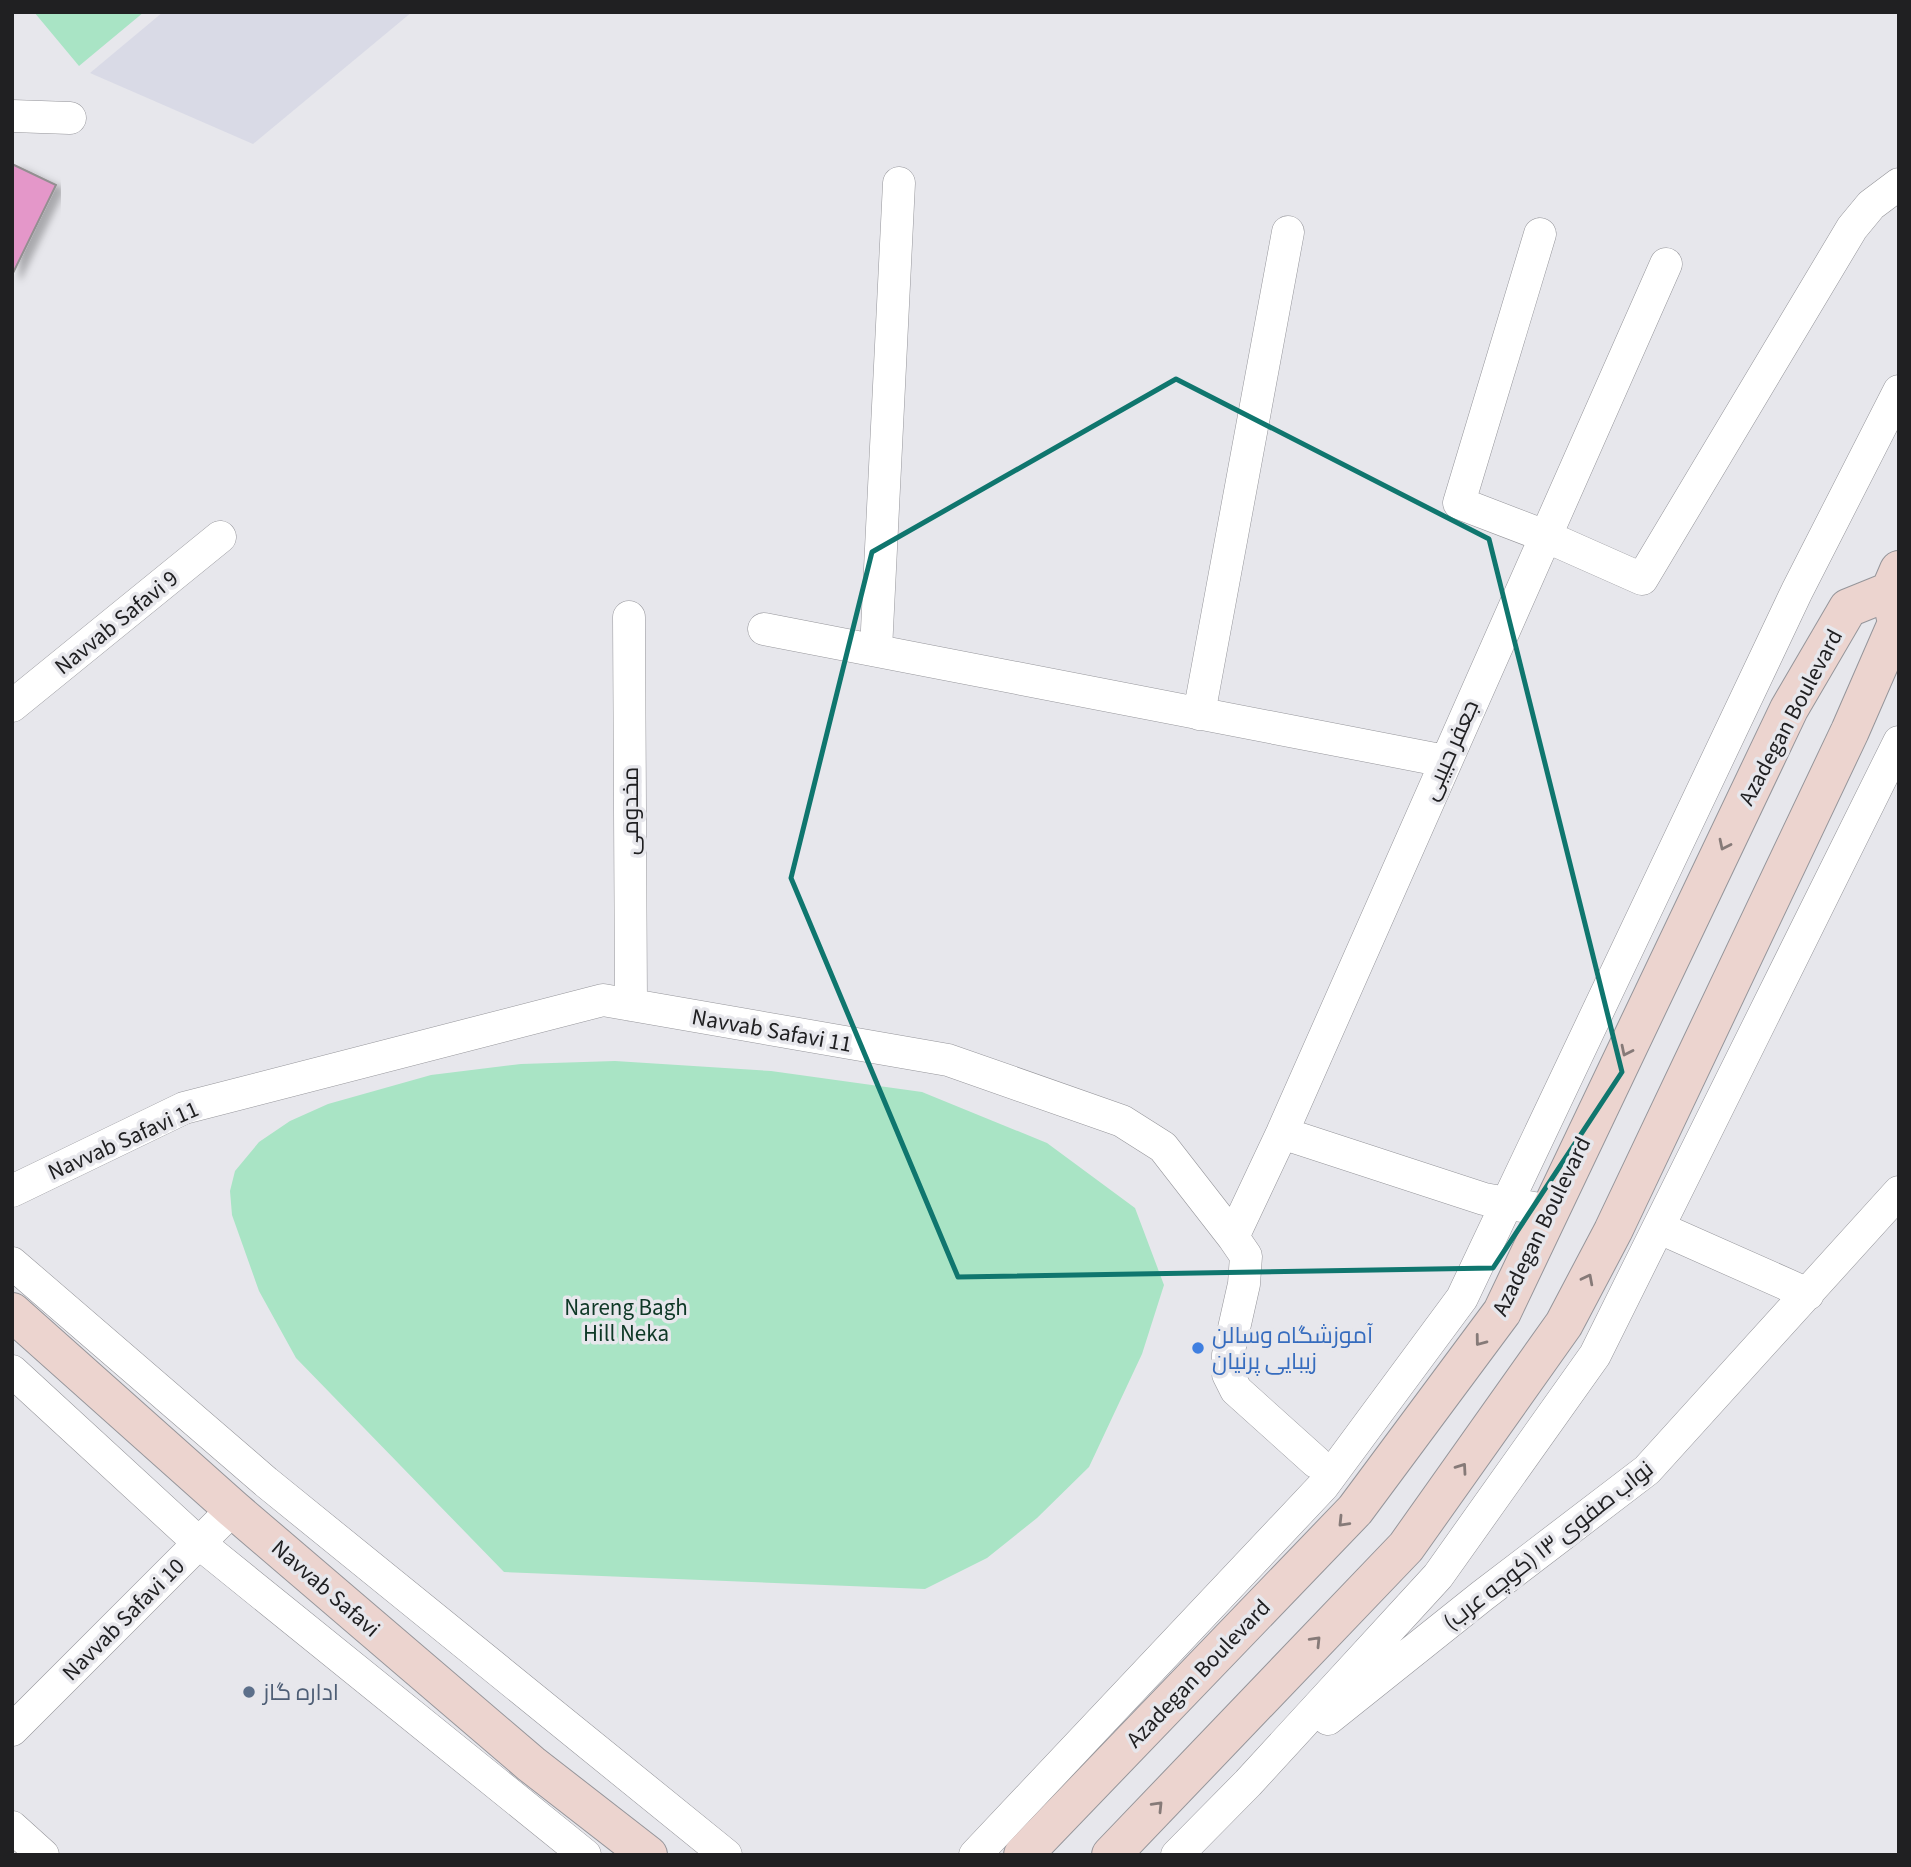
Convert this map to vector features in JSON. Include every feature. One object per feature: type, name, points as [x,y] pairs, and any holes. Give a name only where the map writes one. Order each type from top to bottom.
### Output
[{"type":"main road","name":"Azadegan Boulevard","points":[[1023,1855],[1355,1510],[1502,1312],[1789,709],[1848,608],[1894,581],[1897,622],[1850,731],[1613,1231],[1564,1324],[1406,1547],[1111,1855]]},
{"type":"main road","name":"Navvab Safavi","points":[[12,1312],[233,1509],[531,1764],[648,1855]]},
{"type":"street","points":[[12,116],[70,118]]},
{"type":"street","points":[[876,650],[900,183]]},
{"type":"street","points":[[1539,234],[1459,503],[1545,536],[1643,579],[1852,228],[1871,205],[1899,184]]},
{"type":"street","points":[[1199,714],[1288,232]]},
{"type":"street","name":"جعفر حبیبی","points":[[1233,1237],[1282,1133],[1666,264]]},
{"type":"street","points":[[975,1855],[1323,1486],[1462,1298],[1797,591],[1899,391]]},
{"type":"street","name":"Navvab Safavi 9","points":[[12,706],[220,537]]},
{"type":"street","name":"مخدومی","points":[[629,617],[631,1005]]},
{"type":"street","points":[[764,629],[1445,761]]},
{"type":"street","points":[[1177,1855],[1248,1783],[1438,1576],[1595,1355],[1899,743]]},
{"type":"street","name":"Navvab Safavi 11","points":[[12,1191],[184,1108],[603,1000],[948,1060],[1122,1121],[1163,1147],[1245,1256],[1244,1284],[1227,1355],[1228,1374],[1236,1390],[1316,1462]]},
{"type":"street","points":[[1282,1133],[1484,1199],[1550,1211]]},
{"type":"street","name":"نواب صفوی ۱۳ (کوچه عرب)","points":[[1157,1855],[1482,1596],[1647,1470],[1899,1193]]},
{"type":"street","points":[[1664,1230],[1808,1294]]},
{"type":"street","points":[[12,1264],[266,1482],[726,1855]]},
{"type":"street","points":[[12,1371],[199,1543],[585,1855]]},
{"type":"street","name":"Navvab Safavi 10","points":[[12,1730],[233,1509]]},
{"type":"street","points":[[12,1827],[43,1855]]},
{"type":"highlighted area","points":[[1176,379],[1489,539],[1622,1072],[1493,1268],[958,1277],[791,878],[872,552]]},
{"type":"shaded area","points":[[163,12],[412,12],[253,144],[90,73]]},
{"type":"green space","points":[[34,12],[144,12],[79,66]]},
{"type":"green space","name":"Nareng Bagh Hill Neka","points":[[615,1061],[771,1071],[922,1092],[1047,1143],[1135,1208],[1164,1285],[1142,1354],[1089,1467],[1037,1518],[987,1558],[925,1589],[504,1572],[296,1358],[259,1291],[232,1215],[230,1191],[235,1171],[259,1142],[290,1121],[328,1104],[431,1075],[521,1064]]},
{"type":"building","points":[[12,164],[56,185],[12,275]]},
{"type":"place","name":"آموزشگاه وسالن زیبایی پرنیان","points":[[1198,1348]]},
{"type":"place","name":"اداره گاز","points":[[249,1692]]}]
